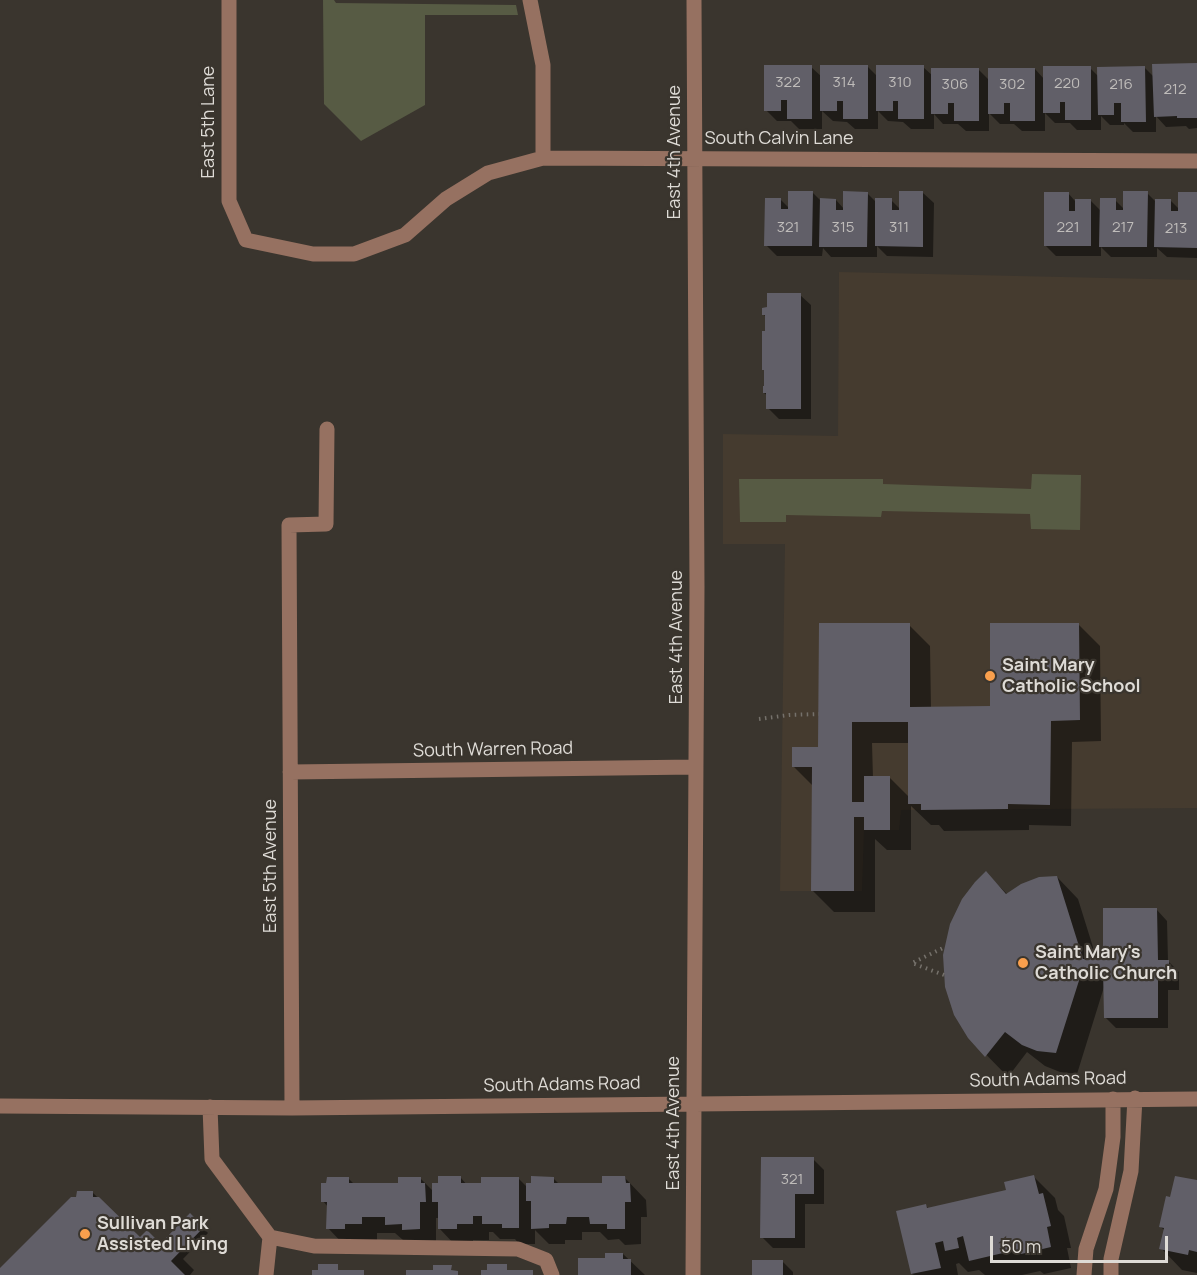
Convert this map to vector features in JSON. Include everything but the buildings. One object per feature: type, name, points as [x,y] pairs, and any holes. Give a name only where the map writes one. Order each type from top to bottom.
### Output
[{"type":"street","name":"East 5th Lane","points":[[229,0],[229,201],[246,240]]},
{"type":"street","points":[[530,0],[543,65],[543,158]]},
{"type":"street","name":"East 4th Avenue","points":[[693,0],[697,560],[693,1275]]},
{"type":"street","name":"South Calvin Lane","points":[[246,240],[313,254],[354,254],[405,235],[446,199],[488,173],[543,158],[1197,161]]},
{"type":"street","name":"East 5th Avenue","points":[[292,1108],[289,525],[326,524],[327,429]]},
{"type":"street","name":"South Warren Road","points":[[290,772],[696,767]]},
{"type":"street","points":[[1111,1275],[1111,1259],[1131,1171],[1135,1098]]},
{"type":"street","points":[[1084,1275],[1086,1249],[1106,1189],[1113,1137],[1113,1099]]},
{"type":"street","name":"South Adams Road","points":[[0,1106],[292,1108],[1197,1099]]},
{"type":"street","points":[[210,1107],[212,1159],[270,1237],[314,1246],[518,1249],[546,1260],[552,1275]]},
{"type":"street","points":[[266,1275],[270,1237]]},
{"type":"path","points":[[759,719],[819,714]]},
{"type":"path","points":[[944,975],[912,963],[945,947]]},
{"type":"shaded area","name":"Saint Mary Catholic School","points":[[839,272],[1197,280],[1197,808],[901,810],[899,830],[864,830],[862,891],[780,891],[785,544],[723,544],[723,434],[838,436]]},
{"type":"green space","points":[[323,0],[334,0],[336,3],[516,5],[518,15],[425,15],[425,105],[361,141],[324,104]]},
{"type":"green space","points":[[1032,474],[1081,475],[1080,530],[1031,529],[1030,514],[882,511],[881,517],[786,515],[786,522],[740,522],[739,479],[883,479],[883,484],[1031,489]]},
{"type":"place","name":"Saint Mary Catholic School","points":[[990,676]]},
{"type":"place","name":"Saint Mary's Catholic Church","points":[[1023,963]]},
{"type":"place","name":"Sullivan Park Assisted Living","points":[[85,1234]]}]
